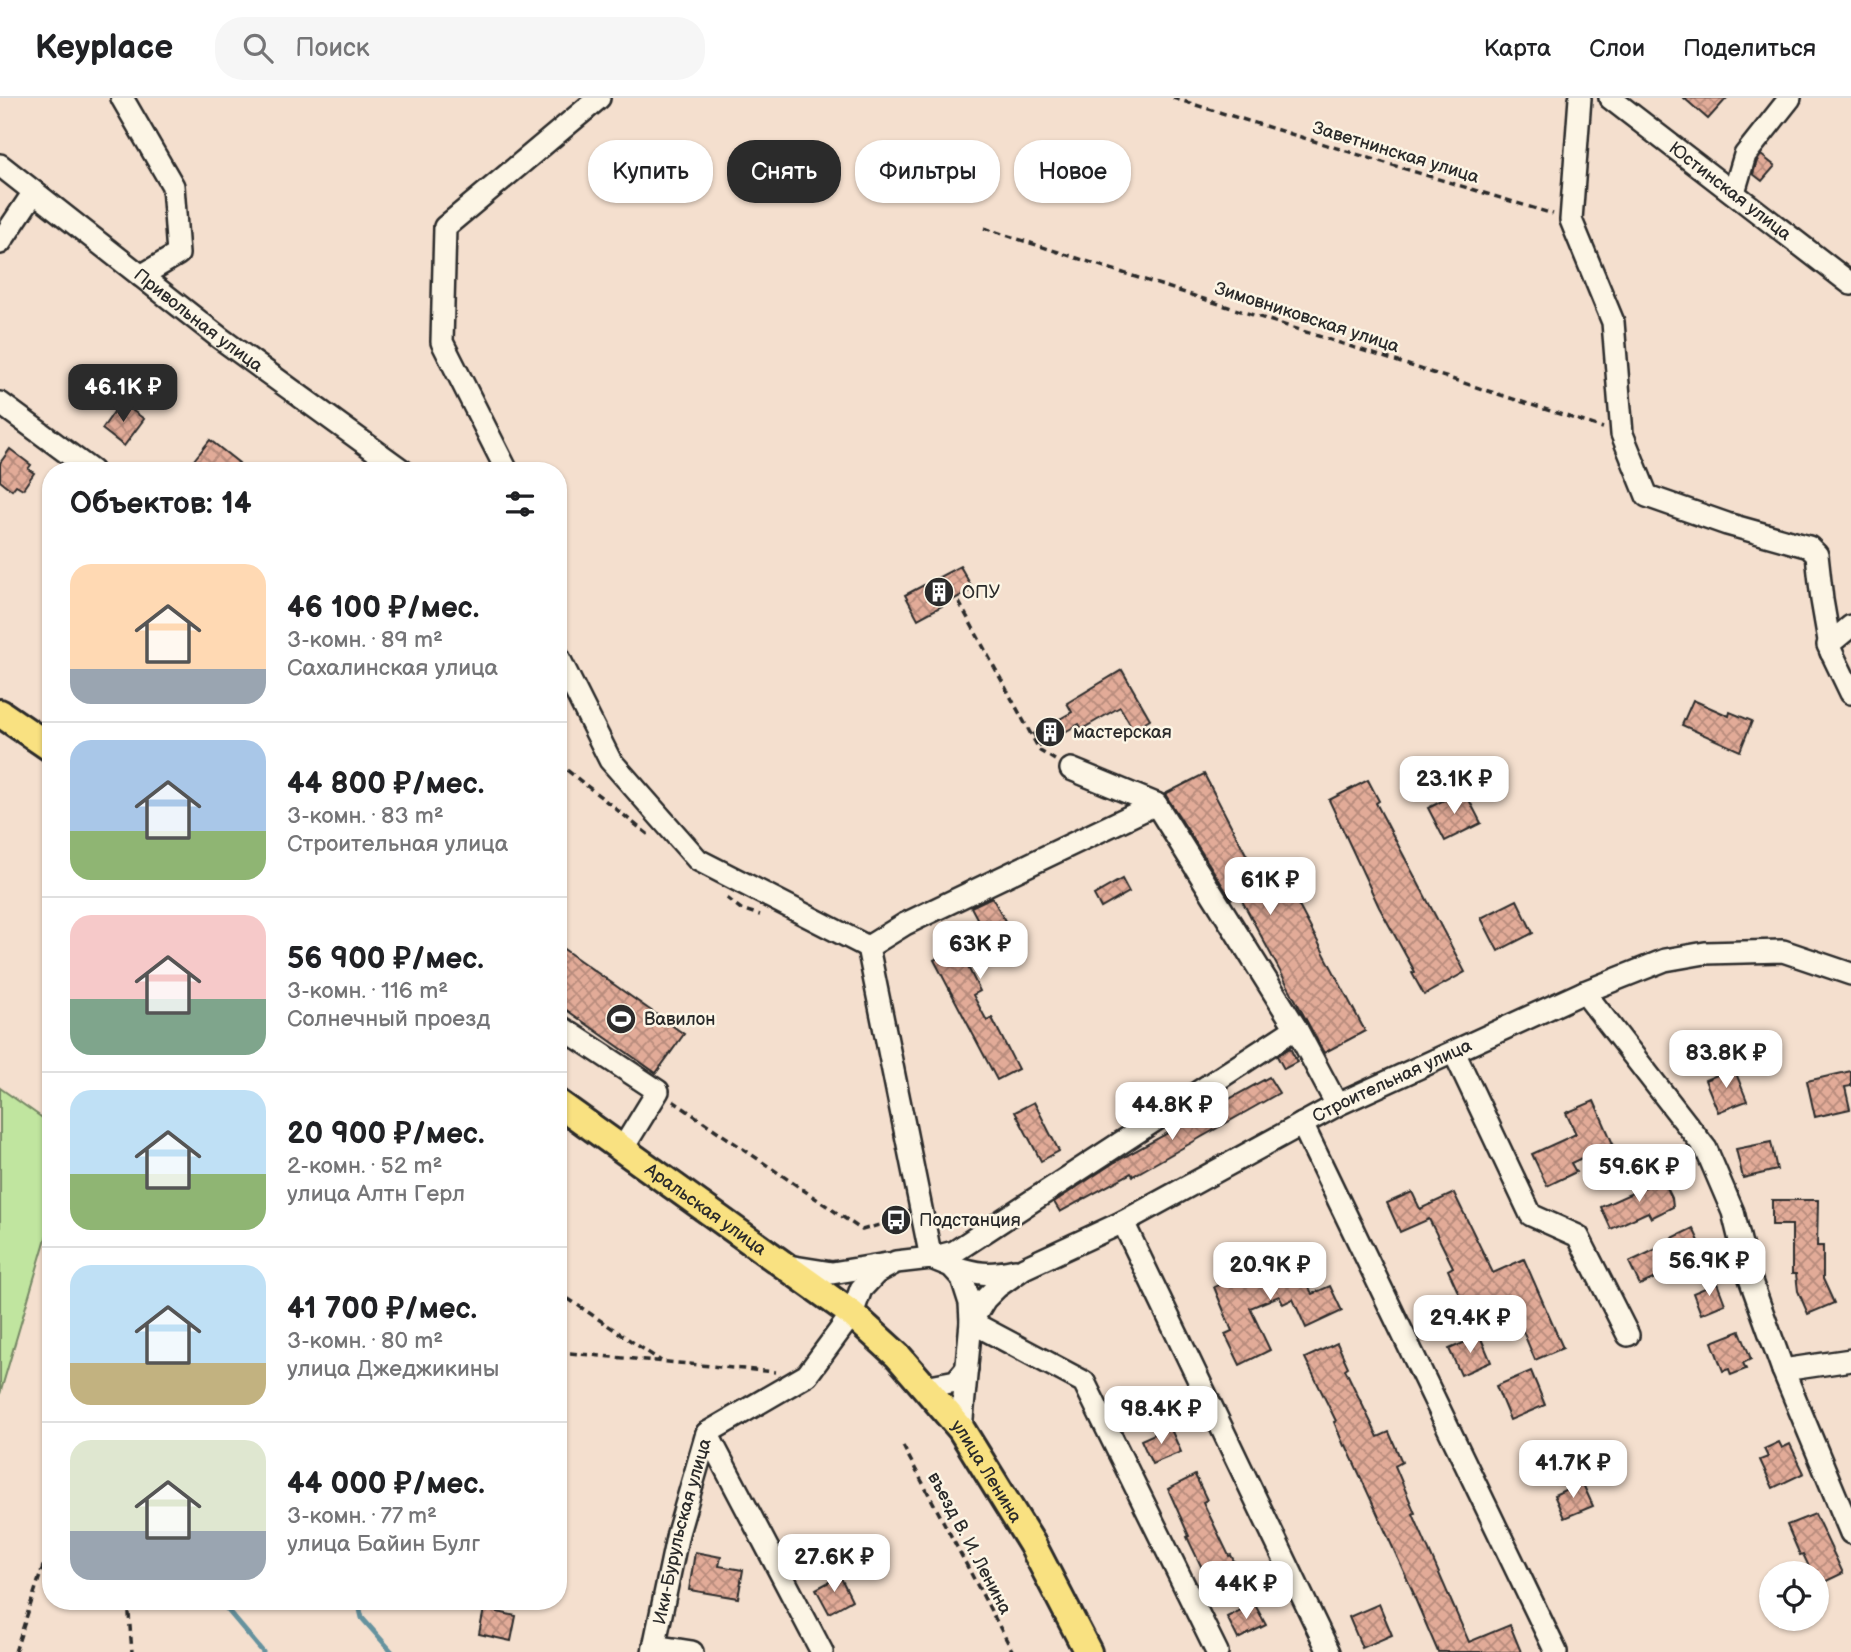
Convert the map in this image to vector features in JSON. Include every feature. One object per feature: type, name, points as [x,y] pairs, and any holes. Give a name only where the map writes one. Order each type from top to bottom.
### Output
[{"type":"main road","points":[[0,713],[42,742]]},
{"type":"main road","name":"Аральская улица","points":[[567,1109],[852,1314]]},
{"type":"main road","name":"улица Ленина","points":[[852,1314],[898,1356],[961,1429],[1032,1544],[1088,1652]]},
{"type":"street","points":[[122,98],[173,186],[178,254],[141,276]]},
{"type":"street","points":[[503,462],[442,342],[445,227],[599,98]]},
{"type":"street","points":[[1580,98],[1571,220],[1613,322],[1622,433],[1647,496],[1727,524],[1809,547],[1817,555],[1831,648],[1851,693]]},
{"type":"street","name":"Юстинская улица","points":[[1610,98],[1851,284]]},
{"type":"street","points":[[1734,192],[1745,155],[1790,98]]},
{"type":"street","name":"Привольная улица","points":[[0,164],[220,338],[391,462]]},
{"type":"street","points":[[0,243],[34,192]]},
{"type":"street","points":[[0,403],[80,462]]},
{"type":"street","points":[[1831,648],[1851,626]]},
{"type":"street","points":[[567,674],[610,760],[698,860],[868,947],[905,923],[1156,804]]},
{"type":"street","points":[[1070,769],[1156,804],[1296,1028],[1337,1105]]},
{"type":"street","name":"Строительная улица","points":[[868,947],[941,1262],[962,1279],[971,1303],[961,1429]]},
{"type":"street","name":"Строительная улица","points":[[971,1322],[985,1299],[1024,1268],[1124,1222],[1337,1105],[1584,992],[1665,960],[1704,953],[1783,951],[1851,974]]},
{"type":"street","points":[[1584,992],[1706,1149],[1733,1212],[1748,1273],[1783,1370],[1851,1533]]},
{"type":"street","points":[[941,1262],[1296,1028]]},
{"type":"street","points":[[567,1031],[658,1091],[623,1148]]},
{"type":"street","points":[[1454,1052],[1531,1215],[1578,1236],[1628,1335]]},
{"type":"street","points":[[1302,1124],[1556,1652]]},
{"type":"street","points":[[1124,1222],[1329,1652]]},
{"type":"street","points":[[852,1314],[861,1289],[876,1273],[896,1262]]},
{"type":"street","points":[[785,1266],[832,1273],[896,1262],[941,1262],[991,1275],[1024,1268]]},
{"type":"street","name":"Ики-Бурульская улица","points":[[654,1649],[678,1533],[707,1433],[807,1375],[852,1314]]},
{"type":"street","points":[[971,1322],[1084,1382],[1217,1652]]},
{"type":"street","points":[[1783,1370],[1851,1360]]},
{"type":"street","points":[[925,1387],[956,1381],[967,1368]]},
{"type":"street","points":[[707,1433],[822,1652]]},
{"type":"street","points":[[654,1649],[692,1652]]},
{"type":"path","name":"Заветнинская улица","points":[[1173,98],[1571,220]]},
{"type":"path","name":"Зимовниковская улица","points":[[984,228],[1622,433]]},
{"type":"path","points":[[958,603],[1040,751],[1070,769]]},
{"type":"path","points":[[658,1091],[862,1230],[896,1220]]},
{"type":"path","points":[[567,1298],[663,1362]]},
{"type":"path","points":[[567,1353],[807,1375]]},
{"type":"path","name":"въезд В. И. Ленина","points":[[903,1446],[1013,1652]]},
{"type":"path","points":[[15,1652],[42,1570]]},
{"type":"path","points":[[129,1610],[132,1652]]},
{"type":"green space","points":[[0,1088],[42,1118],[42,1252],[0,1394]]},
{"type":"building","points":[[1684,98],[1727,98],[1708,119]]},
{"type":"building","points":[[1761,155],[1775,166],[1762,181],[1753,174]]},
{"type":"building","points":[[121,402],[144,419],[124,446],[102,429]]},
{"type":"building","points":[[210,440],[238,462],[192,462]]},
{"type":"building","points":[[10,449],[31,465],[28,469],[34,473],[23,489],[16,485],[12,490],[0,481],[0,463]]},
{"type":"building","name":"ОПУ","points":[[960,566],[973,589],[918,619],[905,595]]},
{"type":"building","points":[[1122,670],[1150,719],[1133,729],[1120,707],[1082,729],[1079,724],[1040,746],[1033,734],[1072,712],[1067,703]]},
{"type":"building","points":[[1693,700],[1729,716],[1730,712],[1752,721],[1740,751],[1682,725]]},
{"type":"building","points":[[1204,774],[1269,898],[1289,887],[1365,1031],[1324,1053],[1239,895],[1231,899],[1165,794]]},
{"type":"building","points":[[1368,780],[1379,801],[1376,803],[1465,972],[1424,995],[1329,800]]},
{"type":"building","points":[[1464,790],[1481,823],[1445,841],[1428,808]]},
{"type":"building","points":[[1122,879],[1129,892],[1101,908],[1094,895]]},
{"type":"building","points":[[992,897],[1022,952],[1002,964],[988,939],[961,953],[980,991],[973,995],[987,1021],[992,1018],[1018,1069],[997,1080],[934,960],[945,954],[941,945],[980,924],[971,907]]},
{"type":"building","points":[[1517,900],[1533,933],[1498,951],[1481,918]]},
{"type":"building","name":"Вавилон","points":[[567,951],[684,1034],[656,1073],[567,1010]]},
{"type":"building","points":[[1290,1048],[1297,1062],[1284,1069],[1277,1056]]},
{"type":"building","points":[[1734,1068],[1747,1101],[1718,1112],[1705,1080]]},
{"type":"building","points":[[1851,1071],[1851,1086],[1845,1087],[1850,1109],[1815,1117],[1807,1081]]},
{"type":"building","points":[[1269,1077],[1279,1093],[1133,1176],[1131,1173],[1060,1212],[1054,1202],[1115,1162]]},
{"type":"building","points":[[1594,1101],[1613,1144],[1571,1163],[1576,1172],[1547,1186],[1532,1154],[1576,1134],[1566,1113]]},
{"type":"building","points":[[1034,1102],[1059,1151],[1041,1161],[1015,1112]]},
{"type":"building","points":[[1771,1142],[1777,1170],[1743,1178],[1736,1149]]},
{"type":"building","points":[[1663,1179],[1673,1207],[1651,1218],[1648,1212],[1611,1229],[1601,1207]]},
{"type":"building","points":[[1412,1192],[1420,1209],[1454,1193],[1493,1273],[1524,1259],[1563,1348],[1535,1360],[1516,1315],[1473,1334],[1464,1313],[1467,1312],[1448,1270],[1453,1267],[1429,1219],[1400,1232],[1387,1203]]},
{"type":"building","points":[[1772,1200],[1818,1200],[1817,1246],[1823,1246],[1823,1279],[1834,1303],[1808,1314],[1798,1291],[1796,1274],[1792,1274],[1792,1225],[1772,1225]]},
{"type":"building","points":[[1693,1228],[1703,1250],[1665,1267],[1668,1272],[1640,1285],[1629,1262]]},
{"type":"building","points":[[1292,1250],[1312,1294],[1330,1286],[1342,1311],[1306,1328],[1293,1299],[1283,1304],[1279,1296],[1250,1308],[1270,1350],[1240,1365],[1225,1334],[1232,1331],[1214,1287]]},
{"type":"building","points":[[1717,1283],[1725,1304],[1701,1314],[1693,1293]]},
{"type":"building","points":[[1740,1331],[1751,1359],[1743,1363],[1746,1369],[1731,1375],[1729,1369],[1723,1371],[1712,1342]]},
{"type":"building","points":[[1480,1336],[1491,1362],[1461,1375],[1449,1349]]},
{"type":"building","points":[[1337,1343],[1348,1367],[1345,1369],[1378,1437],[1389,1432],[1402,1462],[1395,1466],[1415,1513],[1413,1514],[1469,1642],[1510,1625],[1521,1652],[1438,1652],[1414,1594],[1346,1445],[1344,1446],[1334,1422],[1336,1421],[1305,1358]]},
{"type":"building","points":[[1531,1371],[1545,1405],[1510,1420],[1496,1386]]},
{"type":"building","points":[[1170,1427],[1181,1452],[1152,1464],[1141,1440]]},
{"type":"building","points":[[1779,1442],[1782,1448],[1790,1444],[1804,1473],[1773,1488],[1760,1460],[1768,1457],[1764,1449]]},
{"type":"building","points":[[1195,1475],[1207,1500],[1203,1502],[1243,1579],[1214,1593],[1168,1489]]},
{"type":"building","points":[[1582,1482],[1593,1506],[1564,1518],[1554,1495]]},
{"type":"building","points":[[1815,1514],[1843,1573],[1829,1580],[1829,1561],[1806,1561],[1803,1554],[1800,1555],[1787,1525]]},
{"type":"building","points":[[695,1552],[721,1557],[719,1566],[743,1570],[738,1598],[689,1590]]},
{"type":"building","points":[[840,1576],[852,1600],[829,1613],[816,1589]]},
{"type":"building","points":[[1254,1603],[1266,1625],[1238,1639],[1227,1617]]},
{"type":"building","points":[[1379,1604],[1392,1635],[1362,1648],[1349,1617]]},
{"type":"building","points":[[484,1610],[516,1616],[511,1641],[479,1634]]},
{"type":"waterway","points":[[228,1610],[263,1652]]},
{"type":"waterway","points":[[360,1610],[362,1618],[392,1652]]},
{"type":"place","name":"ОПУ","points":[[939,592]]},
{"type":"place","name":"мастерская","points":[[1050,732]]},
{"type":"place","name":"Вавилон","points":[[621,1019]]},
{"type":"place","name":"Подстанция","points":[[896,1220]]}]
